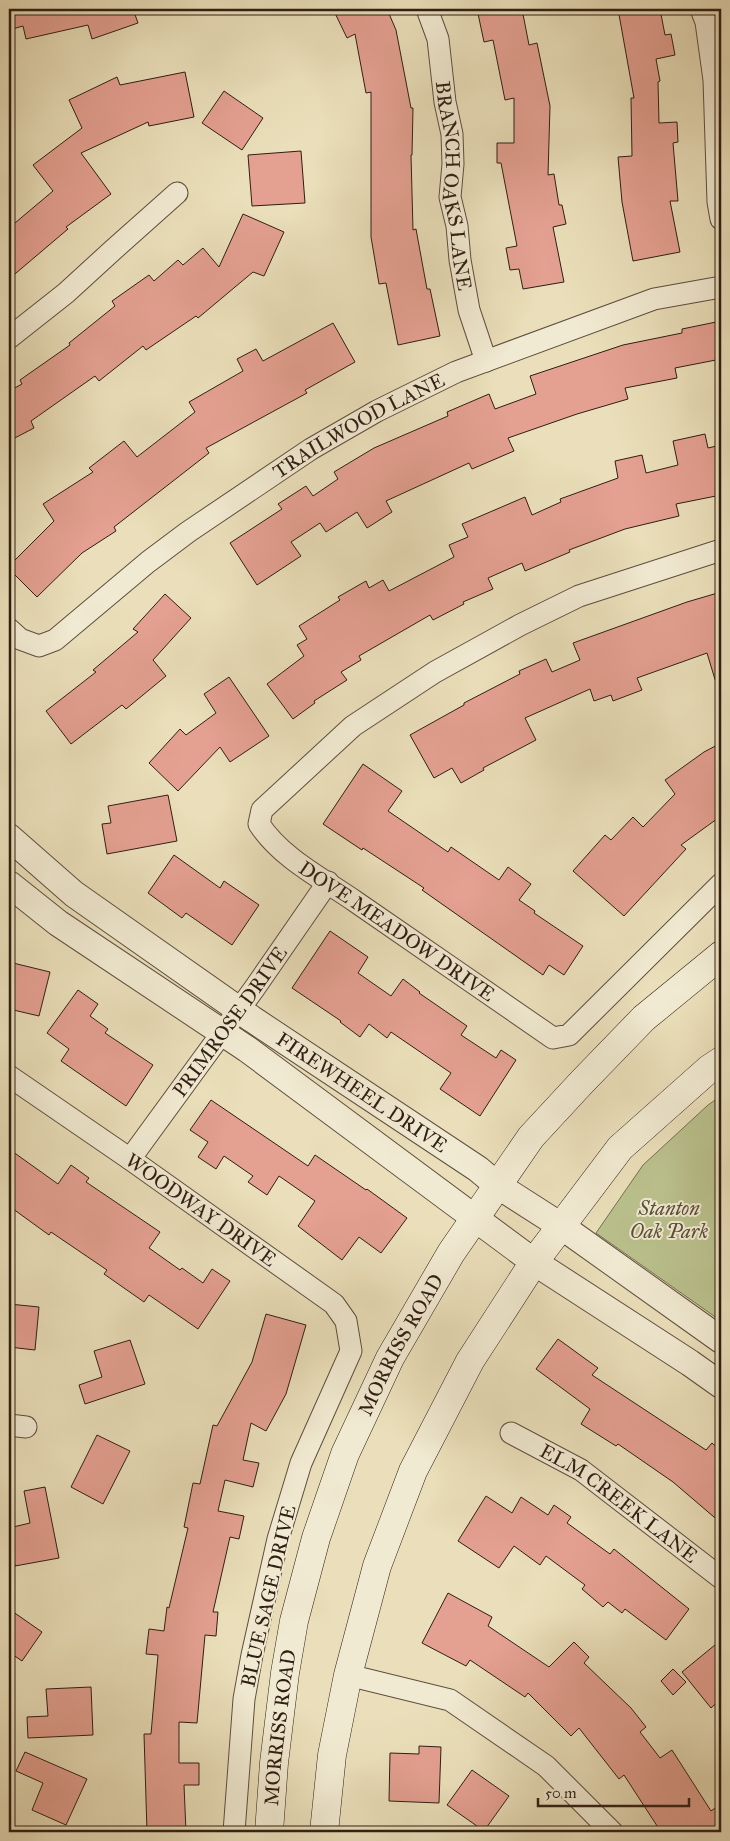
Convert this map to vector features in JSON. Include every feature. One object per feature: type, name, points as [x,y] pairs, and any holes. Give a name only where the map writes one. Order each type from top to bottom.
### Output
[{"type":"main road","name":"MORRISS ROAD","points":[[269,1832],[272,1780],[284,1673],[294,1621],[316,1538],[345,1454],[390,1358],[451,1253],[531,1137],[644,1018],[721,954]]},
{"type":"main road","points":[[324,1832],[332,1755],[348,1675],[378,1566],[413,1471],[470,1361],[534,1262],[561,1226],[620,1148],[709,1069],[721,1061]]},
{"type":"street","name":"BRANCH OAKS LANE","points":[[427,9],[438,39],[452,134],[453,164],[450,197],[460,260],[470,310],[486,361]]},
{"type":"street","points":[[701,9],[706,22],[714,80],[718,202],[721,219]]},
{"type":"street","points":[[9,338],[66,293],[178,193]]},
{"type":"street","name":"TRAILWOOD LANE","points":[[9,629],[20,639],[39,646],[55,640],[148,562],[188,532],[311,449],[377,411],[456,372],[654,300],[721,287]]},
{"type":"street","name":"DOVE MEADOW DRIVE","points":[[721,550],[579,596],[520,625],[435,672],[353,726],[262,810],[259,824],[268,838],[281,852],[328,882],[553,1038],[569,1035],[721,884]]},
{"type":"street","name":"FIREWHEEL DRIVE","points":[[9,837],[74,894],[239,1010],[478,1169],[497,1185],[561,1226],[721,1340]]},
{"type":"street","name":"PRIMROSE DRIVE","points":[[130,1159],[239,1010],[328,882]]},
{"type":"street","name":"FIREWHEEL DRIVE","points":[[9,884],[58,923],[247,1049],[534,1262],[682,1357],[721,1385]]},
{"type":"street","name":"WOODWAY DRIVE","points":[[9,1076],[130,1159],[334,1304],[346,1321],[350,1336],[350,1351],[342,1368]]},
{"type":"street","name":"BLUE SAGE DRIVE","points":[[234,1832],[244,1698],[278,1539],[301,1463],[342,1368]]},
{"type":"street","name":"ELM CREEK LANE","points":[[511,1433],[581,1470],[721,1578]]},
{"type":"street","points":[[348,1675],[450,1700],[546,1766],[612,1832]]},
{"type":"green space","name":"Stanton Oak Park","points":[[721,1096],[721,1321],[596,1233],[643,1165],[708,1105]]},
{"type":"building","points":[[9,9],[133,9],[138,23],[92,39],[88,25],[26,39],[23,26],[9,30]]},
{"type":"building","points":[[333,9],[387,9],[396,30],[411,108],[413,108],[411,155],[413,230],[416,229],[427,289],[430,289],[440,336],[398,345],[386,283],[379,284],[371,237],[371,92],[366,93],[355,34],[347,38]]},
{"type":"building","points":[[477,9],[522,9],[529,45],[537,43],[550,106],[548,175],[554,174],[559,205],[562,205],[566,224],[553,227],[564,282],[523,289],[519,269],[510,270],[506,248],[517,246],[501,163],[497,163],[497,143],[514,143],[514,98],[505,100],[493,40],[484,42]]},
{"type":"building","points":[[618,9],[660,9],[665,35],[671,34],[675,55],[656,59],[660,81],[658,82],[659,123],[677,122],[678,142],[673,143],[678,201],[670,201],[680,252],[633,261],[622,202],[618,157],[632,156],[631,98],[634,98]]},
{"type":"building","points":[[185,72],[194,117],[149,126],[148,122],[81,153],[111,194],[66,227],[68,229],[9,279],[9,228],[53,191],[33,165],[82,128],[69,100],[117,77],[120,85]]},
{"type":"building","points":[[224,91],[263,118],[242,150],[202,123]]},
{"type":"building","points":[[301,151],[305,203],[252,206],[248,155]]},
{"type":"building","points":[[243,214],[284,232],[264,276],[253,272],[198,318],[196,316],[146,350],[143,346],[99,381],[95,376],[31,421],[34,428],[9,441],[9,391],[22,384],[20,380],[70,345],[69,343],[115,306],[112,301],[149,275],[154,281],[178,260],[183,265],[203,248],[219,267]]},
{"type":"building","points":[[721,321],[721,359],[675,368],[677,378],[625,388],[628,399],[508,438],[514,451],[472,469],[469,463],[386,501],[392,512],[367,528],[357,512],[326,532],[320,523],[291,542],[301,556],[257,585],[230,543],[282,509],[278,504],[306,486],[313,496],[338,479],[334,472],[374,448],[448,416],[447,412],[489,394],[495,409],[536,394],[530,376],[623,345],[682,333],[682,329]]},
{"type":"building","points":[[333,323],[355,362],[305,390],[307,393],[206,448],[209,453],[114,527],[116,531],[82,553],[37,597],[9,569],[9,566],[54,521],[43,504],[93,472],[89,468],[124,441],[137,457],[195,412],[189,402],[243,371],[237,359],[256,349],[263,361]]},
{"type":"building","points":[[705,434],[708,448],[721,445],[721,495],[676,504],[679,516],[625,529],[569,550],[570,552],[525,571],[522,563],[488,578],[493,589],[463,602],[464,604],[433,620],[430,615],[359,656],[361,660],[341,672],[347,680],[314,701],[315,703],[293,719],[267,684],[304,656],[297,645],[307,639],[299,626],[340,600],[338,597],[366,581],[369,588],[383,580],[389,591],[454,557],[449,545],[468,537],[462,524],[525,497],[532,515],[561,502],[560,499],[618,478],[615,461],[642,455],[646,473],[678,465],[673,441]]},
{"type":"building","points":[[721,592],[721,686],[717,686],[707,653],[637,678],[642,690],[613,701],[611,695],[594,701],[590,689],[525,718],[536,740],[483,768],[484,770],[461,783],[452,768],[434,778],[410,735],[464,705],[464,703],[520,674],[519,671],[546,659],[552,672],[580,660],[573,643],[687,602]]},
{"type":"building","points":[[165,594],[191,618],[153,660],[166,676],[126,709],[122,705],[71,744],[46,711],[96,672],[93,670],[138,632],[133,629]]},
{"type":"building","points":[[229,677],[269,736],[230,762],[220,747],[178,791],[149,763],[180,729],[186,735],[216,713],[204,694]]},
{"type":"building","points":[[721,743],[721,816],[681,845],[686,849],[624,916],[573,871],[605,835],[611,840],[633,817],[643,827],[675,794],[665,780],[704,752]]},
{"type":"building","points":[[363,764],[402,791],[388,811],[448,852],[451,847],[499,880],[508,867],[531,884],[519,900],[535,911],[534,913],[583,946],[564,975],[549,965],[543,975],[422,890],[424,888],[323,824]]},
{"type":"building","points":[[168,795],[177,841],[107,854],[102,824],[111,823],[108,806]]},
{"type":"building","points":[[174,855],[220,888],[224,881],[259,905],[232,945],[186,913],[182,918],[148,893]]},
{"type":"building","points":[[330,931],[368,957],[358,973],[391,996],[403,979],[419,993],[467,1026],[461,1035],[496,1058],[501,1050],[516,1060],[480,1116],[440,1089],[451,1073],[391,1032],[387,1038],[369,1024],[360,1037],[341,1021],[292,988]]},
{"type":"building","points":[[9,962],[50,972],[39,1016],[9,1009]]},
{"type":"building","points":[[78,990],[98,1004],[90,1016],[108,1029],[105,1033],[153,1065],[126,1106],[61,1061],[69,1049],[47,1033]]},
{"type":"building","points":[[211,1100],[308,1166],[315,1155],[407,1218],[381,1253],[359,1237],[342,1260],[298,1226],[315,1201],[279,1176],[267,1195],[248,1182],[253,1176],[224,1156],[216,1169],[198,1157],[208,1142],[190,1130]]},
{"type":"building","points":[[9,1149],[58,1184],[71,1165],[89,1178],[86,1182],[160,1232],[149,1248],[180,1270],[182,1268],[203,1283],[212,1269],[230,1281],[198,1329],[149,1295],[144,1302],[104,1274],[107,1270],[51,1232],[49,1235],[9,1206]]},
{"type":"building","points":[[9,1304],[39,1307],[35,1350],[9,1347]]},
{"type":"building","points":[[266,1314],[306,1325],[286,1394],[266,1431],[251,1423],[243,1460],[259,1463],[253,1487],[225,1480],[218,1511],[244,1516],[239,1539],[230,1537],[213,1612],[218,1612],[216,1636],[205,1635],[197,1723],[179,1722],[179,1763],[199,1763],[199,1785],[184,1785],[186,1832],[147,1832],[144,1734],[151,1734],[158,1655],[146,1654],[149,1629],[164,1631],[167,1607],[169,1608],[188,1528],[184,1527],[193,1483],[200,1484],[213,1425],[217,1426],[252,1362]]},
{"type":"building","points":[[558,1339],[598,1368],[592,1375],[706,1450],[712,1443],[721,1451],[721,1523],[673,1482],[618,1444],[616,1446],[581,1424],[590,1409],[536,1369]]},
{"type":"building","points":[[130,1340],[145,1384],[85,1404],[79,1385],[102,1377],[94,1351]]},
{"type":"building","points":[[97,1435],[130,1451],[103,1504],[71,1487]]},
{"type":"building","points":[[45,1487],[59,1558],[15,1566],[9,1528],[30,1523],[24,1491]]},
{"type":"building","points":[[486,1496],[512,1513],[521,1497],[548,1515],[554,1505],[571,1517],[567,1523],[610,1554],[614,1549],[689,1609],[666,1640],[625,1609],[622,1613],[608,1602],[603,1607],[582,1589],[585,1585],[546,1556],[540,1565],[514,1546],[499,1568],[458,1541]]},
{"type":"building","points":[[448,1593],[492,1617],[488,1626],[549,1667],[574,1642],[589,1657],[584,1663],[631,1708],[646,1727],[640,1732],[660,1758],[672,1750],[711,1811],[721,1804],[721,1832],[661,1832],[624,1775],[619,1779],[579,1728],[571,1736],[528,1693],[525,1697],[470,1660],[466,1666],[422,1643]]},
{"type":"building","points":[[9,1609],[42,1632],[22,1661],[9,1652]]},
{"type":"building","points":[[721,1640],[721,1699],[711,1708],[682,1672]]},
{"type":"building","points":[[673,1669],[686,1682],[673,1695],[661,1681]]},
{"type":"building","points":[[91,1687],[93,1735],[28,1738],[27,1717],[48,1716],[46,1689]]},
{"type":"building","points":[[419,1746],[441,1747],[439,1803],[389,1801],[390,1753],[419,1754]]},
{"type":"building","points":[[25,1752],[87,1779],[66,1825],[32,1810],[43,1783],[16,1771]]},
{"type":"building","points":[[472,1770],[509,1796],[484,1831],[447,1805]]}]
